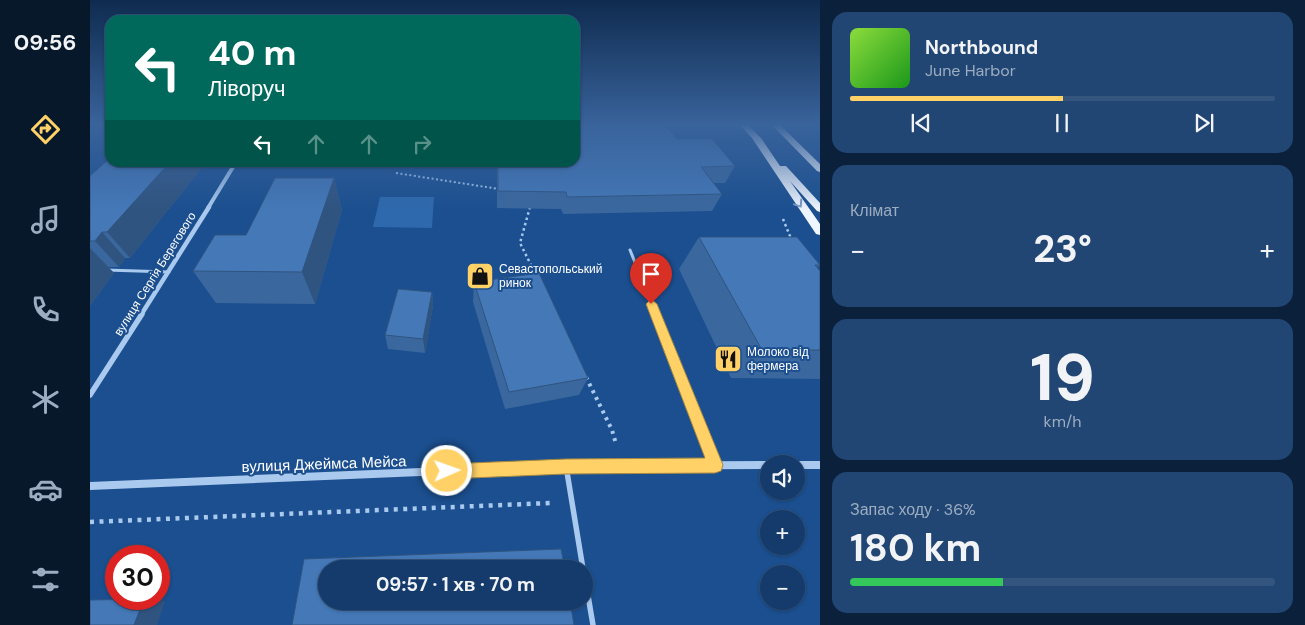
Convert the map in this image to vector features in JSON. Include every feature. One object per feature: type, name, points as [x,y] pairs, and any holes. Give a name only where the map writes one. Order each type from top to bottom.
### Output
[{"type":"main road","points":[[766,153],[820,232]]},
{"type":"main road","points":[[770,153],[820,209]]},
{"type":"main road","points":[[804,153],[820,169]]},
{"type":"main road","points":[[808,153],[820,163]]},
{"type":"street","name":"вулиця Сергія Берегового","points":[[90,395],[233,167]]},
{"type":"street","name":"вулиця Джеймса Мейса","points":[[90,486],[566,466],[760,465]]},
{"type":"street","points":[[805,465],[820,465]]},
{"type":"lane","points":[[630,250],[715,465]]},
{"type":"lane","points":[[99,270],[169,272]]},
{"type":"lane","points":[[566,466],[582,560]]},
{"type":"lane","points":[[591,610],[593,625]]},
{"type":"path","points":[[391,172],[476,187],[507,189]]},
{"type":"path","points":[[532,199],[520,243],[537,278]]},
{"type":"path","points":[[781,215],[797,248]]},
{"type":"path","points":[[585,376],[612,430],[622,466]]},
{"type":"path","points":[[90,522],[572,502]]},
{"type":"shaded area","points":[[380,197],[434,197],[432,228],[373,227]]},
{"type":"building","points":[[580,153],[724,153],[735,166],[701,167],[722,194],[567,197],[566,192],[498,191],[498,167],[580,167]]},
{"type":"building","points":[[105,162],[105,167],[166,167],[107,232],[102,232],[95,241],[90,241],[90,176]]},
{"type":"building","points":[[275,178],[334,178],[302,272],[193,271],[215,235],[246,235]]},
{"type":"building","points":[[699,237],[797,237],[820,265],[815,265],[820,271],[820,350],[762,350]]},
{"type":"building","points":[[539,273],[588,378],[509,392],[474,282]]},
{"type":"building","points":[[398,289],[432,292],[423,339],[385,335]]},
{"type":"building","points":[[561,549],[563,560],[318,560],[318,610],[572,610],[574,625],[292,625],[304,559]]},
{"type":"building","points":[[90,600],[105,600],[105,610],[140,610],[134,625],[90,625]]},
{"type":"place","name":"Севастопольський ринок","points":[[480,276]]},
{"type":"place","name":"Молоко від фермера","points":[[728,359]]},
{"type":"route","points":[[447,471],[566,466],[715,465],[651,304]]}]
